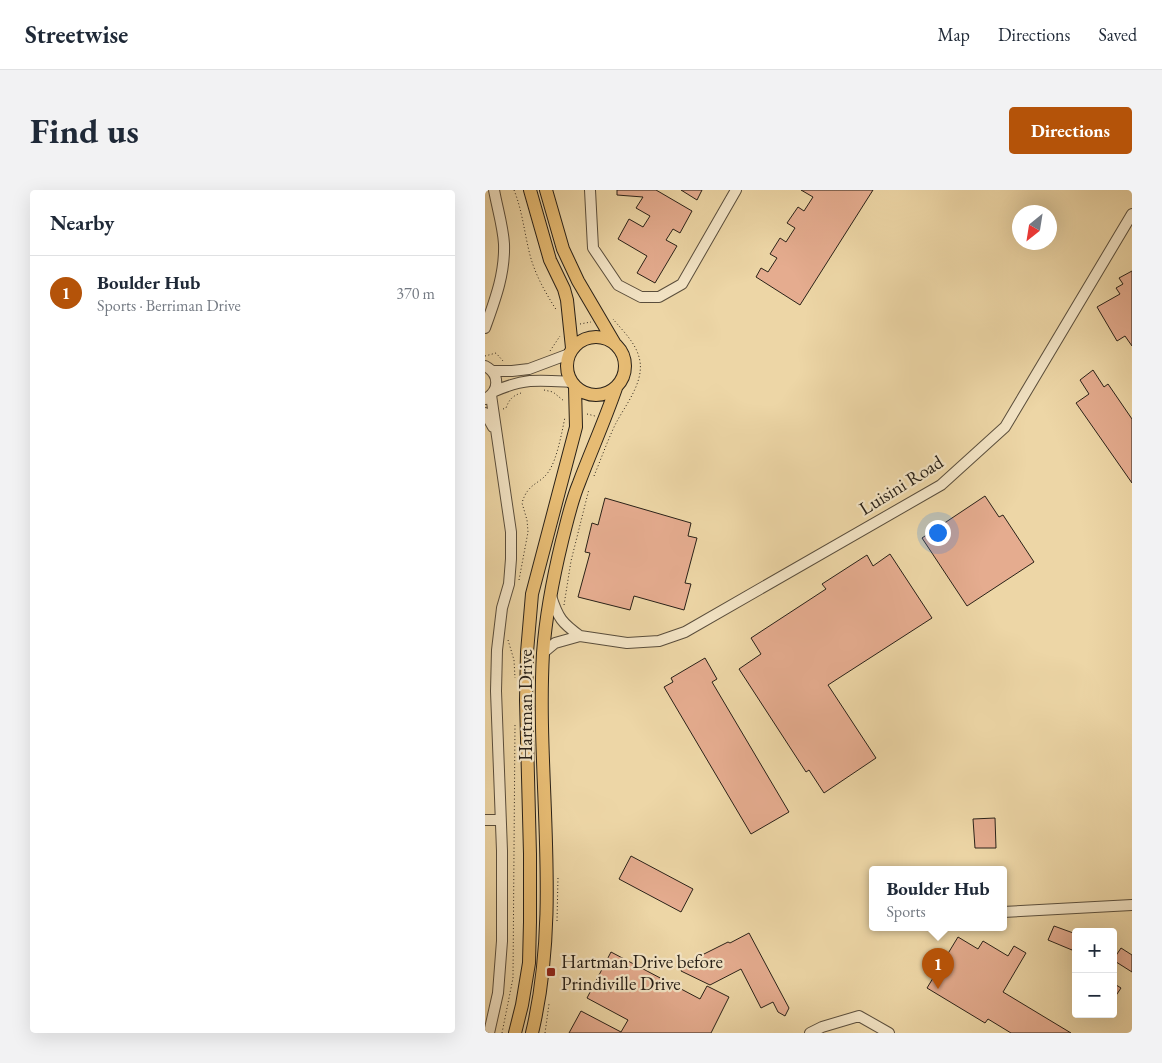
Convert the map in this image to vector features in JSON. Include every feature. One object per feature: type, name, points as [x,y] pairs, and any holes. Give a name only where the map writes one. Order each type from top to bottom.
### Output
[{"type":"main road","points":[[530,190],[550,260],[565,289],[566,329],[571,351]]},
{"type":"main road","points":[[546,190],[563,249],[577,281],[605,317],[615,344]]},
{"type":"main road","points":[[598,337],[607,339],[615,344],[620,349],[625,362],[623,376],[616,388],[595,396],[573,385],[567,374],[566,364],[571,351],[579,342],[588,338],[598,337]]},
{"type":"main road","name":"Hartman Drive","points":[[515,1033],[529,963],[530,938],[531,854],[525,700],[532,594],[552,514],[574,440],[577,413],[573,385]]},
{"type":"main road","name":"Hartman Drive","points":[[532,1033],[539,1007],[546,927],[542,699],[543,653],[550,592],[571,505],[610,423],[616,388]]},
{"type":"street","points":[[485,328],[497,295],[503,270],[504,242],[493,190]]},
{"type":"street","points":[[590,190],[593,248],[618,285],[641,297],[659,297],[682,284],[736,190]]},
{"type":"street","name":"Luisini Road","points":[[550,592],[557,615],[564,625],[580,636],[627,643],[659,641],[685,632],[941,485],[1005,427],[1132,214]]},
{"type":"street","points":[[489,368],[512,371],[529,369],[571,351]]},
{"type":"street","points":[[485,356],[489,368],[497,380],[490,395],[511,532],[509,584],[502,608],[497,650],[496,691],[502,851],[502,941],[498,992],[489,1033]]},
{"type":"street","points":[[490,395],[512,384],[527,380],[573,385]]},
{"type":"street","points":[[485,413],[497,435]]},
{"type":"street","name":"Luisini Road","points":[[543,653],[555,644],[580,636]]},
{"type":"street","points":[[485,820],[500,820]]},
{"type":"street","points":[[1007,912],[1132,905]]},
{"type":"street","points":[[809,1033],[859,1016],[889,1033]]},
{"type":"path","points":[[514,190],[524,222],[534,268],[543,290],[559,316]]},
{"type":"path","points":[[546,356],[566,329],[605,317],[632,343],[639,358],[640,374],[637,385],[610,423],[593,479]]},
{"type":"path","points":[[485,356],[496,353],[500,360],[509,364]]},
{"type":"path","points":[[577,413],[599,416],[610,423]]},
{"type":"path","points":[[564,625],[566,622],[563,610],[571,561],[589,487]]},
{"type":"path","points":[[557,873],[559,882],[557,929]]},
{"type":"path","points":[[545,1033],[549,997]]},
{"type":"building","points":[[617,190],[656,190],[692,211],[680,233],[673,229],[666,240],[677,246],[655,283],[637,273],[647,256],[618,239],[629,219],[643,227],[650,216],[636,208],[643,197],[617,195]]},
{"type":"building","points":[[681,190],[702,190],[697,200]]},
{"type":"building","points":[[801,190],[873,190],[800,305],[756,277],[761,268],[768,272],[777,258],[770,254],[780,238],[786,242],[795,228],[787,223],[798,207],[804,211],[813,197]]},
{"type":"building","points":[[1132,271],[1132,346],[1125,336],[1117,341],[1097,307],[1120,294],[1116,288],[1123,284],[1119,278]]},
{"type":"building","points":[[1093,370],[1104,387],[1108,384],[1132,419],[1132,483],[1076,403],[1089,394],[1080,380]]},
{"type":"building","points":[[985,496],[999,517],[1003,515],[1034,562],[967,606],[922,538]]},
{"type":"building","points":[[605,498],[691,523],[688,536],[697,538],[685,583],[691,584],[684,610],[634,596],[630,610],[578,597],[590,553],[585,552],[592,523],[598,525]]},
{"type":"building","points":[[890,554],[932,618],[828,685],[876,758],[824,793],[809,770],[806,772],[739,669],[761,654],[751,638],[826,589],[822,584],[867,555],[873,566]]},
{"type":"building","points":[[705,658],[717,679],[712,682],[789,812],[751,834],[664,687],[673,682],[671,678]]},
{"type":"building","points":[[995,818],[996,848],[975,848],[973,819]]},
{"type":"building","points":[[631,856],[693,889],[681,912],[619,879]]},
{"type":"building","points":[[1054,926],[1072,933],[1072,950],[1048,940]]},
{"type":"building","points":[[749,933],[789,1008],[785,1016],[778,1012],[773,1002],[761,1008],[741,969],[710,985],[681,971],[684,964]]},
{"type":"building","points":[[958,937],[978,949],[983,941],[1008,956],[1014,946],[1026,953],[1003,992],[1071,1033],[1011,1033],[988,1019],[985,1023],[927,988]]},
{"type":"building","points":[[1121,948],[1132,955],[1132,972],[1117,963],[1117,954]]},
{"type":"building","points":[[611,952],[700,999],[707,986],[729,997],[711,1033],[569,1033],[581,1011],[621,1032],[628,1020],[587,998]]},
{"type":"building","points":[[1117,986],[1121,988],[1117,994]]},
{"type":"place","name":"Hartman Drive before Prindiville Drive","points":[[551,972]]},
{"type":"place","name":"Boulder Hub","points":[[938,989]]}]
